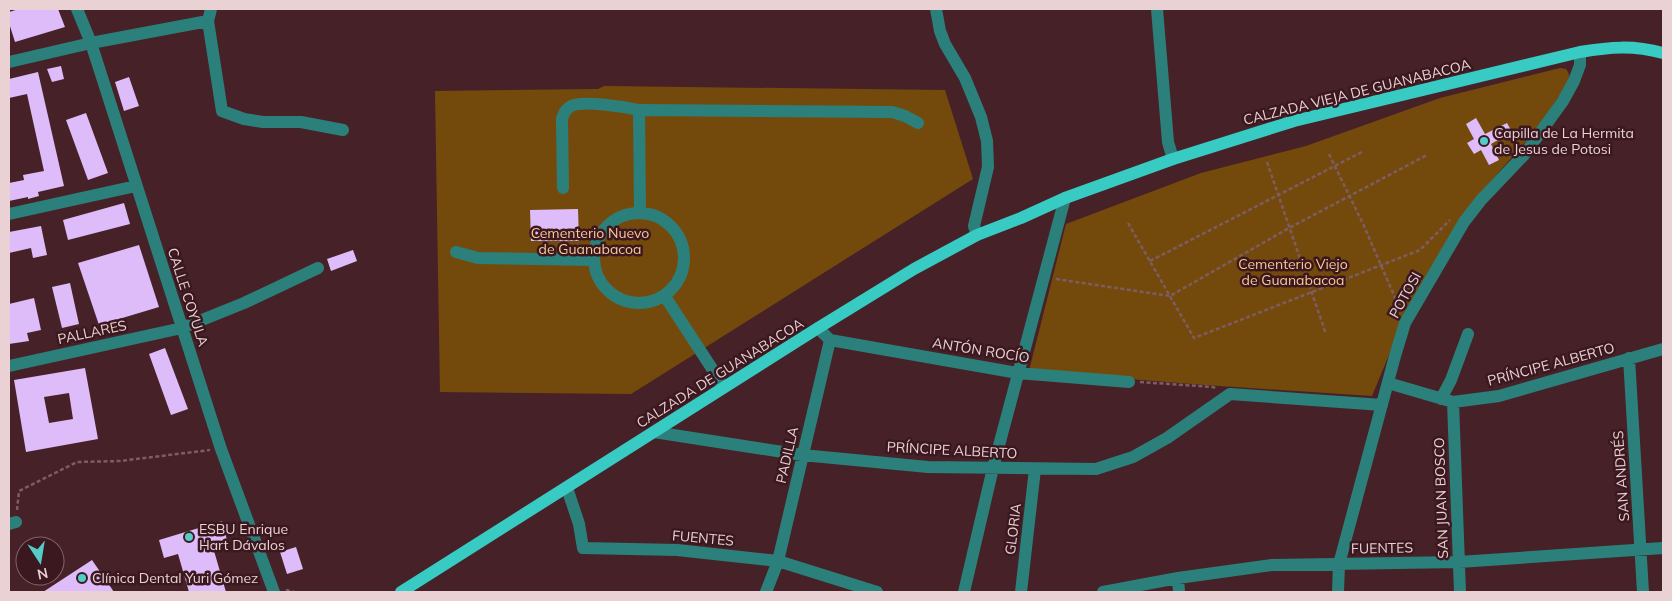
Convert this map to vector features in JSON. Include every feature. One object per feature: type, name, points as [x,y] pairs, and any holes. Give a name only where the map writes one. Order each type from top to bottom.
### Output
[{"type":"main road","name":"CALZADA VIEJA DE GUANABACOA","points":[[1065,198],[1172,159],[1294,121],[1580,52],[1611,47],[1636,47],[1663,53]]},
{"type":"main road","name":"CALZADA DE GUANABACOA","points":[[401,592],[914,269],[977,235],[1065,198]]},
{"type":"street","name":"CALLE COYULA","points":[[77,9],[91,43],[221,448],[274,592]]},
{"type":"street","points":[[936,9],[940,31],[945,44],[965,78],[981,116],[986,141],[988,167],[974,226],[977,235]]},
{"type":"street","points":[[1157,9],[1168,142],[1172,159]]},
{"type":"street","points":[[9,62],[209,15],[222,111],[244,120],[301,122],[343,130]]},
{"type":"street","name":"POTOSI","points":[[1338,592],[1339,564],[1405,322],[1464,222],[1480,200],[1524,155],[1563,101],[1580,65],[1580,52]]},
{"type":"street","points":[[563,188],[562,119],[564,112],[572,105],[608,104],[639,110],[892,112],[918,123]]},
{"type":"street","points":[[639,110],[640,213]]},
{"type":"street","points":[[9,214],[136,186]]},
{"type":"street","points":[[964,592],[992,468],[1065,198]]},
{"type":"street","points":[[640,213],[656,216],[675,230],[682,245],[684,261],[683,269],[676,283],[664,295],[650,301],[634,302],[612,294],[598,275],[594,260],[597,244],[604,230],[617,219],[640,213]]},
{"type":"street","points":[[456,252],[478,258],[594,260]]},
{"type":"street","name":"PALLARES","points":[[9,366],[182,328],[244,303],[318,268]]},
{"type":"street","points":[[664,295],[724,387]]},
{"type":"street","points":[[818,328],[830,340]]},
{"type":"street","points":[[1447,401],[1451,380],[1468,334]]},
{"type":"street","name":"ANTÓN ROCÍO","points":[[830,340],[1018,373],[1130,382]]},
{"type":"street","name":"PADILLA","points":[[766,592],[778,561],[830,340]]},
{"type":"street","name":"PRÍNCIPE ALBERTO","points":[[1388,383],[1447,401],[1499,396],[1554,382],[1663,349]]},
{"type":"street","name":"SAN ANDRÉS","points":[[1629,358],[1643,592]]},
{"type":"street","points":[[1230,394],[1382,405]]},
{"type":"street","name":"PRÍNCIPE ALBERTO","points":[[654,432],[802,455],[928,467],[1096,469],[1133,457],[1167,438],[1230,394]]},
{"type":"street","name":"SAN JUAN BOSCO","points":[[1447,401],[1460,592]]},
{"type":"street","name":"GLORIA","points":[[1020,592],[1035,469]]},
{"type":"street","name":"FUENTES","points":[[567,488],[579,524],[584,548],[677,550],[778,561],[877,592]]},
{"type":"street","name":"FUENTES","points":[[1103,592],[1178,578],[1272,565],[1459,562],[1663,548]]},
{"type":"street","points":[[1178,578],[1179,592]]},
{"type":"path","points":[[1150,261],[1362,152]]},
{"type":"path","points":[[1329,154],[1350,196],[1405,322]]},
{"type":"path","points":[[1055,279],[1170,296],[1289,228],[1427,155]]},
{"type":"path","points":[[1267,162],[1326,334]]},
{"type":"path","points":[[1128,222],[1194,338],[1420,250],[1454,216]]},
{"type":"path","points":[[1130,382],[1213,387],[1230,394]]},
{"type":"path","points":[[12,523],[19,491],[77,462],[120,461],[221,448]]},
{"type":"green space","name":"Cementerio Viejo de Guanabacoa","points":[[1560,68],[1566,69],[1569,73],[1566,86],[1532,135],[1472,202],[1403,321],[1372,396],[1029,371],[1066,224],[1201,173],[1306,146],[1440,98]]},
{"type":"green space","name":"Cementerio Nuevo de Guanabacoa","points":[[604,86],[945,90],[973,179],[631,394],[440,392],[435,91],[598,89]]},
{"type":"building","points":[[19,9],[58,9],[65,27],[15,42],[9,23],[9,12]]},
{"type":"building","points":[[61,66],[64,79],[52,82],[47,69]]},
{"type":"building","points":[[38,72],[64,186],[38,192],[39,196],[28,199],[28,197],[9,201],[9,183],[24,180],[23,175],[44,171],[27,94],[9,98],[9,79]]},
{"type":"building","points":[[129,77],[139,106],[124,111],[115,82]]},
{"type":"building","points":[[86,113],[108,173],[88,180],[66,120]]},
{"type":"building","name":"Capilla de La Hermita de Jesus de Potosi","points":[[1476,118],[1485,134],[1507,123],[1512,132],[1491,144],[1499,160],[1489,165],[1481,150],[1474,154],[1467,143],[1474,139],[1466,124]]},
{"type":"building","points":[[124,203],[130,224],[68,240],[63,220]]},
{"type":"building","points":[[578,209],[579,241],[531,241],[530,210]]},
{"type":"building","points":[[41,226],[47,255],[33,258],[31,248],[9,253],[9,232]]},
{"type":"building","points":[[139,245],[159,307],[99,325],[78,263]]},
{"type":"building","points":[[353,250],[357,261],[331,271],[327,259]]},
{"type":"building","points":[[70,283],[79,324],[62,328],[52,287]]},
{"type":"building","points":[[34,298],[41,330],[27,333],[29,341],[9,344],[9,304]]},
{"type":"building","points":[[165,348],[188,409],[171,415],[149,354]]},
{"type":"building","points":[[85,368],[98,439],[26,452],[14,380]],"holes":[[[69,393],[73,419],[49,423],[44,397]]]},
{"type":"building","points":[[222,521],[227,540],[212,544],[226,592],[189,592],[178,554],[164,558],[159,540]]},
{"type":"building","points":[[296,547],[303,569],[287,574],[280,552]]},
{"type":"building","name":"Clínica Dental Yuri Gómez","points":[[92,560],[114,592],[43,592],[52,586],[65,586],[65,578]]},
{"type":"place","name":"Capilla de La Hermita de Jesus de Potosi","points":[[1484,141]]},
{"type":"place","name":"ESBU Enrique Hart Dávalos","points":[[189,537]]},
{"type":"place","name":"Clínica Dental Yuri Gómez","points":[[82,578]]}]
